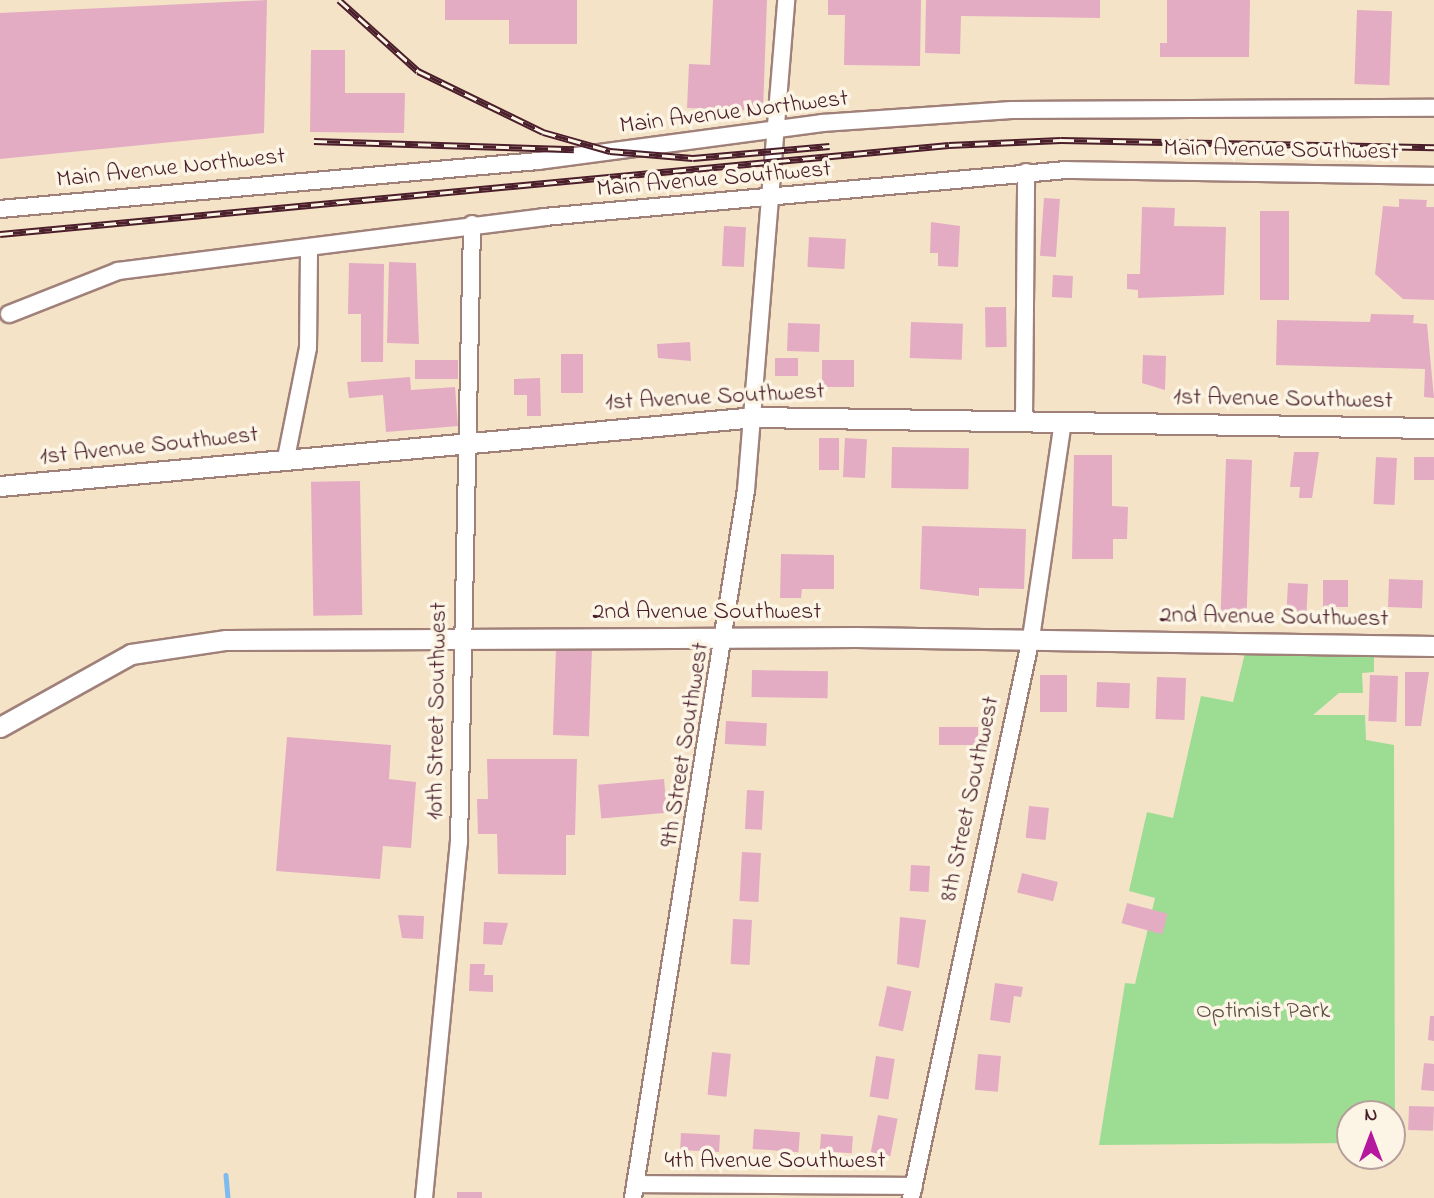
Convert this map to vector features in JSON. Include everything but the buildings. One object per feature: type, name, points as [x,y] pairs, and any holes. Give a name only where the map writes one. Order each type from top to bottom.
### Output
[{"type":"main road","name":"1st Avenue Southwest","points":[[0,486],[466,440],[755,417],[1434,428]]},
{"type":"main road","name":"2nd Avenue Southwest","points":[[0,727],[102,666],[172,643],[462,638],[1031,638],[1434,646]]},
{"type":"street","name":"9th Street Southwest","points":[[634,1191],[726,638],[755,417],[766,199],[779,131],[786,0]]},
{"type":"street","name":"Main Avenue Northwest","points":[[0,209],[538,161],[632,143],[1012,110],[1434,108]]},
{"type":"street","name":"Main Avenue Southwest","points":[[9,314],[118,271],[309,248],[472,224],[766,199],[1026,172],[1434,176]]},
{"type":"street","points":[[1024,420],[1026,172]]},
{"type":"street","name":"10th Street Southwest","points":[[424,1198],[457,887],[472,224]]},
{"type":"street","points":[[286,458],[308,348],[309,248]]},
{"type":"street","name":"8th Street Southwest","points":[[913,1192],[1031,638],[1063,421]]},
{"type":"street","name":"4th Avenue Southwest","points":[[634,1191],[913,1192]]},
{"type":"green space","name":"Optimist Park","points":[[1245,653],[1374,657],[1374,672],[1362,673],[1363,693],[1339,693],[1313,715],[1365,715],[1366,740],[1394,745],[1395,1100],[1336,1100],[1336,1143],[1099,1145],[1125,983],[1135,984],[1155,898],[1129,891],[1147,812],[1173,818],[1201,696],[1233,702]]},
{"type":"waterway","points":[[226,1175],[228,1198]]},
{"type":"railway","points":[[339,0],[418,71],[543,132],[610,151],[693,158],[829,146]]},
{"type":"railway","points":[[0,234],[949,145],[1061,140],[1434,147]]},
{"type":"railway","points":[[314,141],[574,149]]}]
